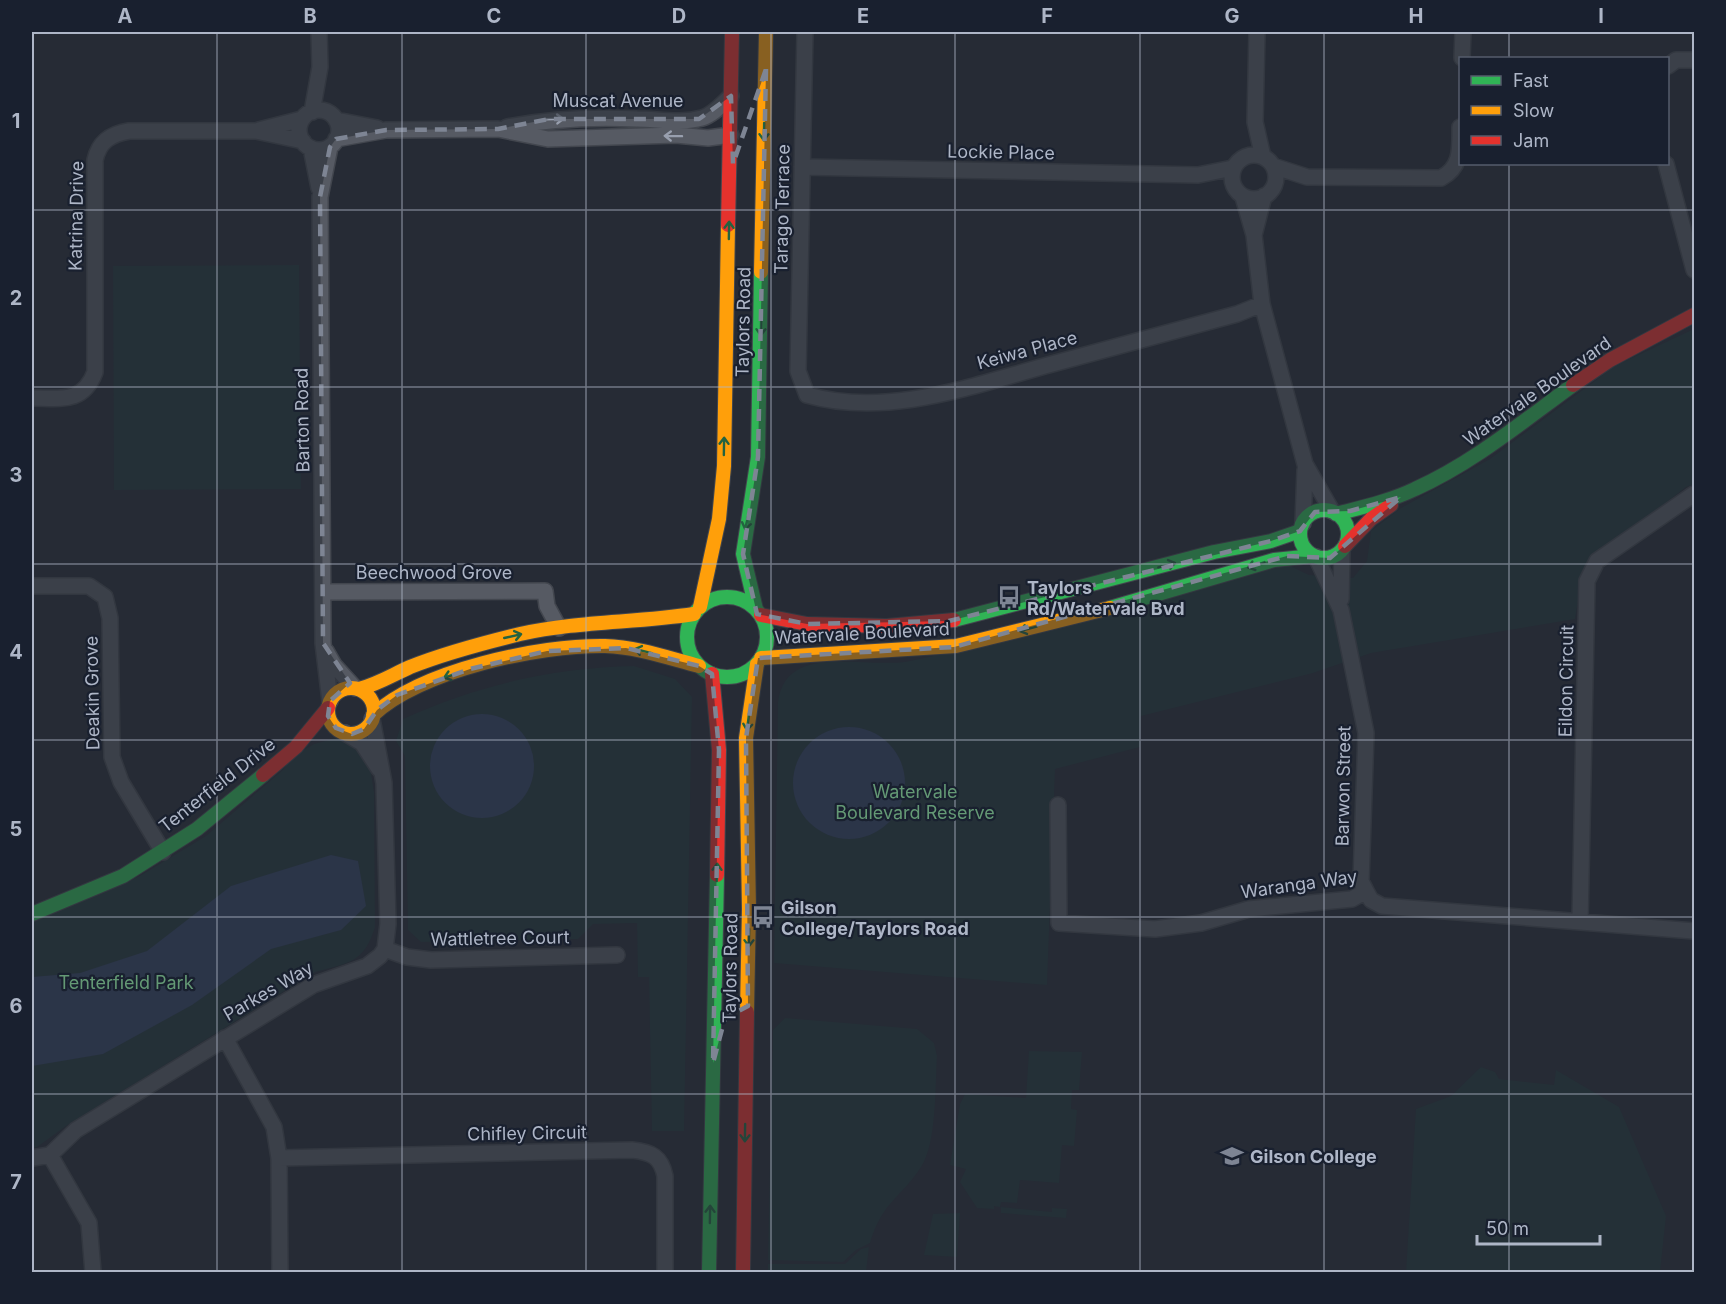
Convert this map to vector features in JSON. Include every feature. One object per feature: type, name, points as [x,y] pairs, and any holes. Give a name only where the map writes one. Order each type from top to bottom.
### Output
[{"type":"street","points":[[319,32],[320,67],[333,117],[338,126],[333,143],[307,145],[299,130],[307,115],[320,67]]},
{"type":"street","name":"Taylors Road","points":[[697,610],[722,496],[732,32]]},
{"type":"street","name":"Taylors Road","points":[[758,612],[743,554],[758,457],[766,32]]},
{"type":"street","name":"Tarago Terrace","points":[[802,387],[798,371],[805,32]]},
{"type":"street","points":[[1254,235],[1269,192],[1268,161],[1255,122],[1257,32]]},
{"type":"street","points":[[1462,57],[1463,32]]},
{"type":"street","points":[[1669,65],[1676,60],[1695,60]]},
{"type":"street","points":[[731,135],[749,120],[766,69]]},
{"type":"street","name":"Muscat Avenue","points":[[333,143],[386,130],[498,129],[549,119],[635,118],[663,121],[699,119],[708,116],[731,96]]},
{"type":"street","points":[[307,115],[333,117]]},
{"type":"street","name":"Katrina Drive","points":[[256,131],[307,115]]},
{"type":"street","name":"Muscat Avenue","points":[[333,117],[386,130]]},
{"type":"street","points":[[1255,122],[1238,162],[1238,191],[1254,235],[1262,304],[1305,464],[1306,501],[1301,527],[1302,545],[1315,556],[1330,558],[1343,549],[1348,540],[1346,525],[1334,512],[1305,464]]},
{"type":"street","name":"Muscat Avenue","points":[[498,129],[548,139],[676,135],[708,138],[731,135]]},
{"type":"street","name":"Katrina Drive","points":[[32,398],[67,398],[78,395],[87,389],[95,372],[94,160],[103,142],[118,133],[129,131],[256,131],[307,145]]},
{"type":"street","name":"Barton Road","points":[[320,197],[333,143]]},
{"type":"street","name":"Barton Road","points":[[307,145],[320,197],[323,643],[329,704]]},
{"type":"street","points":[[1238,162],[1250,154],[1307,177],[1441,178],[1454,169],[1459,149]]},
{"type":"street","name":"Lockie Place","points":[[1198,176],[1238,162]]},
{"type":"street","points":[[1666,165],[1695,270]]},
{"type":"street","name":"Lockie Place","points":[[802,167],[1198,176],[1238,191]]},
{"type":"street","points":[[1238,191],[1257,199],[1307,177]]},
{"type":"street","name":"Keiwa Place","points":[[802,387],[807,395],[823,399],[900,401],[930,397],[1237,314],[1262,304]]},
{"type":"street","name":"Watervale Boulevard","points":[[1343,549],[1371,519],[1401,497],[1449,474],[1609,361],[1695,315]]},
{"type":"street","name":"Eildon Circuit","points":[[1580,922],[1587,581],[1597,561],[1695,494]]},
{"type":"street","name":"Watervale Boulevard","points":[[1334,512],[1401,497]]},
{"type":"street","points":[[1301,527],[1315,512],[1334,512]]},
{"type":"street","name":"Watervale Boulevard","points":[[758,612],[807,624],[887,626],[949,621],[1214,552],[1270,541],[1301,527]]},
{"type":"street","name":"Barwon Street","points":[[1343,549],[1341,610],[1366,733],[1361,881],[1366,891]]},
{"type":"street","name":"Watervale Boulevard","points":[[759,661],[791,653],[926,650],[973,643],[1213,579],[1275,559],[1294,555],[1315,556]]},
{"type":"street","name":"Barwon Street","points":[[1315,556],[1341,610]]},
{"type":"street","name":"Deakin Grove","points":[[32,586],[89,586],[105,597],[110,618],[112,757],[121,782],[163,852]]},
{"type":"street","name":"Beechwood Grove","points":[[324,592],[545,591],[547,606],[559,628]]},
{"type":"street","points":[[344,732],[359,732],[390,698],[448,676],[522,655],[570,648],[626,648],[699,666],[712,674],[736,676],[759,661],[767,641],[758,612],[735,597],[710,600],[697,610],[522,634],[456,651],[408,668],[383,682],[340,690],[329,704],[331,722],[344,732],[354,736],[371,753],[384,783]]},
{"type":"street","points":[[697,610],[687,635],[688,646],[699,666]]},
{"type":"street","points":[[323,643],[328,658],[372,702],[384,783],[387,903],[385,949]]},
{"type":"street","name":"Taylors Road","points":[[743,1272],[749,900],[746,738],[759,661]]},
{"type":"street","name":"Taylors Road","points":[[709,1272],[719,750],[712,674]]},
{"type":"street","name":"Tenterfield Drive","points":[[32,914],[98,888],[163,852],[222,810],[296,747],[329,704]]},
{"type":"street","name":"Tenterfield Drive","points":[[296,747],[344,732]]},
{"type":"street","name":"Waranga Way","points":[[1058,805],[1059,923],[1155,929],[1201,923],[1249,909],[1352,899],[1366,891],[1371,900],[1382,906],[1695,931]]},
{"type":"street","name":"Wattletree Court","points":[[385,949],[407,957],[430,960],[617,955]]},
{"type":"street","name":"Parkes Way","points":[[50,1155],[76,1130],[225,1038],[313,985],[367,966],[385,949]]},
{"type":"street","points":[[713,1063],[725,1018],[739,1006],[748,1006]]},
{"type":"street","points":[[225,1038],[274,1127],[279,1158],[280,1272]]},
{"type":"street","name":"Chifley Circuit","points":[[279,1158],[632,1150],[651,1153],[660,1161],[665,1176],[665,1272]]},
{"type":"street","points":[[32,1158],[50,1155],[89,1223],[93,1272]]},
{"type":"highlighted area","points":[[766,69],[758,457],[743,554],[757,614],[807,624],[949,621],[1271,541],[1300,531],[1315,512],[1350,511],[1401,497],[1330,558],[1287,556],[954,647],[758,658],[746,738],[748,1006],[725,1018],[713,1063],[719,750],[712,674],[699,666],[626,648],[547,651],[470,669],[397,695],[377,710],[364,729],[352,734],[336,728],[328,716],[330,701],[350,683],[323,643],[320,197],[330,147],[336,139],[386,130],[498,129],[549,119],[699,119],[731,96],[733,164]]},
{"type":"green space","points":[[299,265],[301,489],[114,490],[113,266]]},
{"type":"green space","name":"Watervale Boulevard Reserve","points":[[1694,329],[1694,484],[1686,487],[1594,559],[1583,572],[1575,619],[1371,653],[1313,673],[1141,716],[1140,747],[1055,769],[1047,985],[774,963],[778,702],[784,683],[796,671],[812,664],[892,663],[957,651],[1288,565],[1309,575],[1353,578],[1367,561],[1371,531],[1401,508],[1490,459],[1615,366]]},
{"type":"green space","points":[[634,666],[675,679],[692,697],[684,1131],[652,1131],[649,977],[638,977],[637,923],[593,924],[578,939],[421,942],[408,930],[405,756],[396,741],[403,719],[459,697],[516,680],[574,670]]},
{"type":"green space","name":"Tenterfield Park","points":[[336,738],[345,739],[354,745],[365,758],[371,773],[374,792],[375,927],[366,948],[354,960],[315,972],[32,1148],[32,921],[140,876],[206,836],[283,770],[293,756],[314,744]]},
{"type":"green space","points":[[785,1018],[917,1029],[934,1043],[937,1056],[933,1129],[926,1157],[914,1177],[880,1218],[870,1243],[856,1250],[843,1262],[768,1260],[773,1030]]},
{"type":"green space","points":[[1029,1051],[1082,1052],[1079,1090],[1072,1090],[1071,1109],[1077,1110],[1074,1146],[1062,1145],[1059,1183],[1020,1180],[1017,1203],[1001,1202],[1000,1207],[994,1206],[994,1209],[977,1208],[960,1182],[966,1169],[950,1165],[960,1104],[965,1094],[1026,1098]]},
{"type":"green space","points":[[1481,1067],[1495,1072],[1499,1079],[1554,1085],[1556,1070],[1619,1107],[1666,1216],[1660,1272],[1406,1272],[1416,1109],[1451,1096]]},
{"type":"green space","points":[[1001,1207],[1052,1212],[1052,1208],[1067,1209],[1066,1218],[1001,1213]]},
{"type":"green space","points":[[960,1213],[957,1257],[924,1255],[933,1214]]},
{"type":"green space","points":[[869,1247],[866,1272],[768,1272],[768,1264],[845,1264],[861,1249]]},
{"type":"water","points":[[482,714],[502,718],[519,729],[530,746],[534,766],[530,786],[519,803],[502,814],[482,818],[462,814],[445,803],[434,786],[430,766],[434,746],[445,729],[462,718]]},
{"type":"water","points":[[849,727],[870,732],[888,744],[900,762],[905,783],[900,804],[888,822],[870,834],[849,839],[828,834],[810,822],[798,804],[793,783],[798,762],[810,744],[828,732]]},
{"type":"water","points":[[331,855],[358,861],[366,906],[341,930],[271,949],[192,1005],[103,1054],[32,1066],[32,977],[80,973],[147,951],[231,886]]},
{"type":"traffic: fast","points":[[756,609],[743,554],[758,457],[761,272]]},
{"type":"traffic: fast","points":[[1336,514],[1396,497],[1436,479],[1497,441],[1573,385]]},
{"type":"traffic: fast","points":[[1324,510],[1341,517],[1348,534],[1341,551],[1324,558],[1307,551],[1300,534],[1307,517],[1324,510]]},
{"type":"traffic: fast","points":[[954,620],[1214,552],[1271,541],[1300,531]]},
{"type":"traffic: fast","points":[[1110,608],[1274,560],[1313,556]]},
{"type":"traffic: fast","points":[[727,597],[742,600],[755,609],[764,622],[767,637],[764,652],[755,665],[742,674],[727,677],[712,674],[699,665],[690,652],[687,637],[690,622],[699,609],[712,600],[727,597]]},
{"type":"traffic: fast","points":[[32,914],[123,876],[197,829],[263,775]]},
{"type":"traffic: fast","points":[[709,1272],[717,875]]},
{"type":"traffic: slow","points":[[761,272],[766,32]]},
{"type":"traffic: slow","points":[[700,607],[719,519],[724,466],[728,225]]},
{"type":"traffic: slow","points":[[761,658],[956,646],[1110,608]]},
{"type":"traffic: slow","points":[[359,689],[437,657],[520,634],[563,627],[694,614]]},
{"type":"traffic: slow","points":[[373,715],[394,699],[451,673],[483,663],[548,650],[605,646],[629,648],[699,666]]},
{"type":"traffic: slow","points":[[747,1012],[749,909],[746,738],[757,664]]},
{"type":"traffic: slow","points":[[351,688],[367,695],[374,711],[367,727],[351,734],[335,727],[328,711],[335,695],[351,688]]},
{"type":"traffic: jam","points":[[728,225],[732,32]]},
{"type":"traffic: jam","points":[[1573,385],[1610,360],[1694,315]]},
{"type":"traffic: jam","points":[[1345,546],[1371,519],[1391,505]]},
{"type":"traffic: jam","points":[[761,615],[807,624],[887,626],[954,620]]},
{"type":"traffic: jam","points":[[712,674],[719,750],[717,875]]},
{"type":"traffic: jam","points":[[263,775],[296,747],[328,708]]},
{"type":"traffic: jam","points":[[743,1272],[747,1012]]},
{"type":"place","name":"Taylors Rd/Watervale Bvd","points":[[1009,597]]},
{"type":"place","name":"Gilson College/Taylors Road","points":[[763,917]]},
{"type":"place","name":"Gilson College","points":[[1232,1156]]}]
